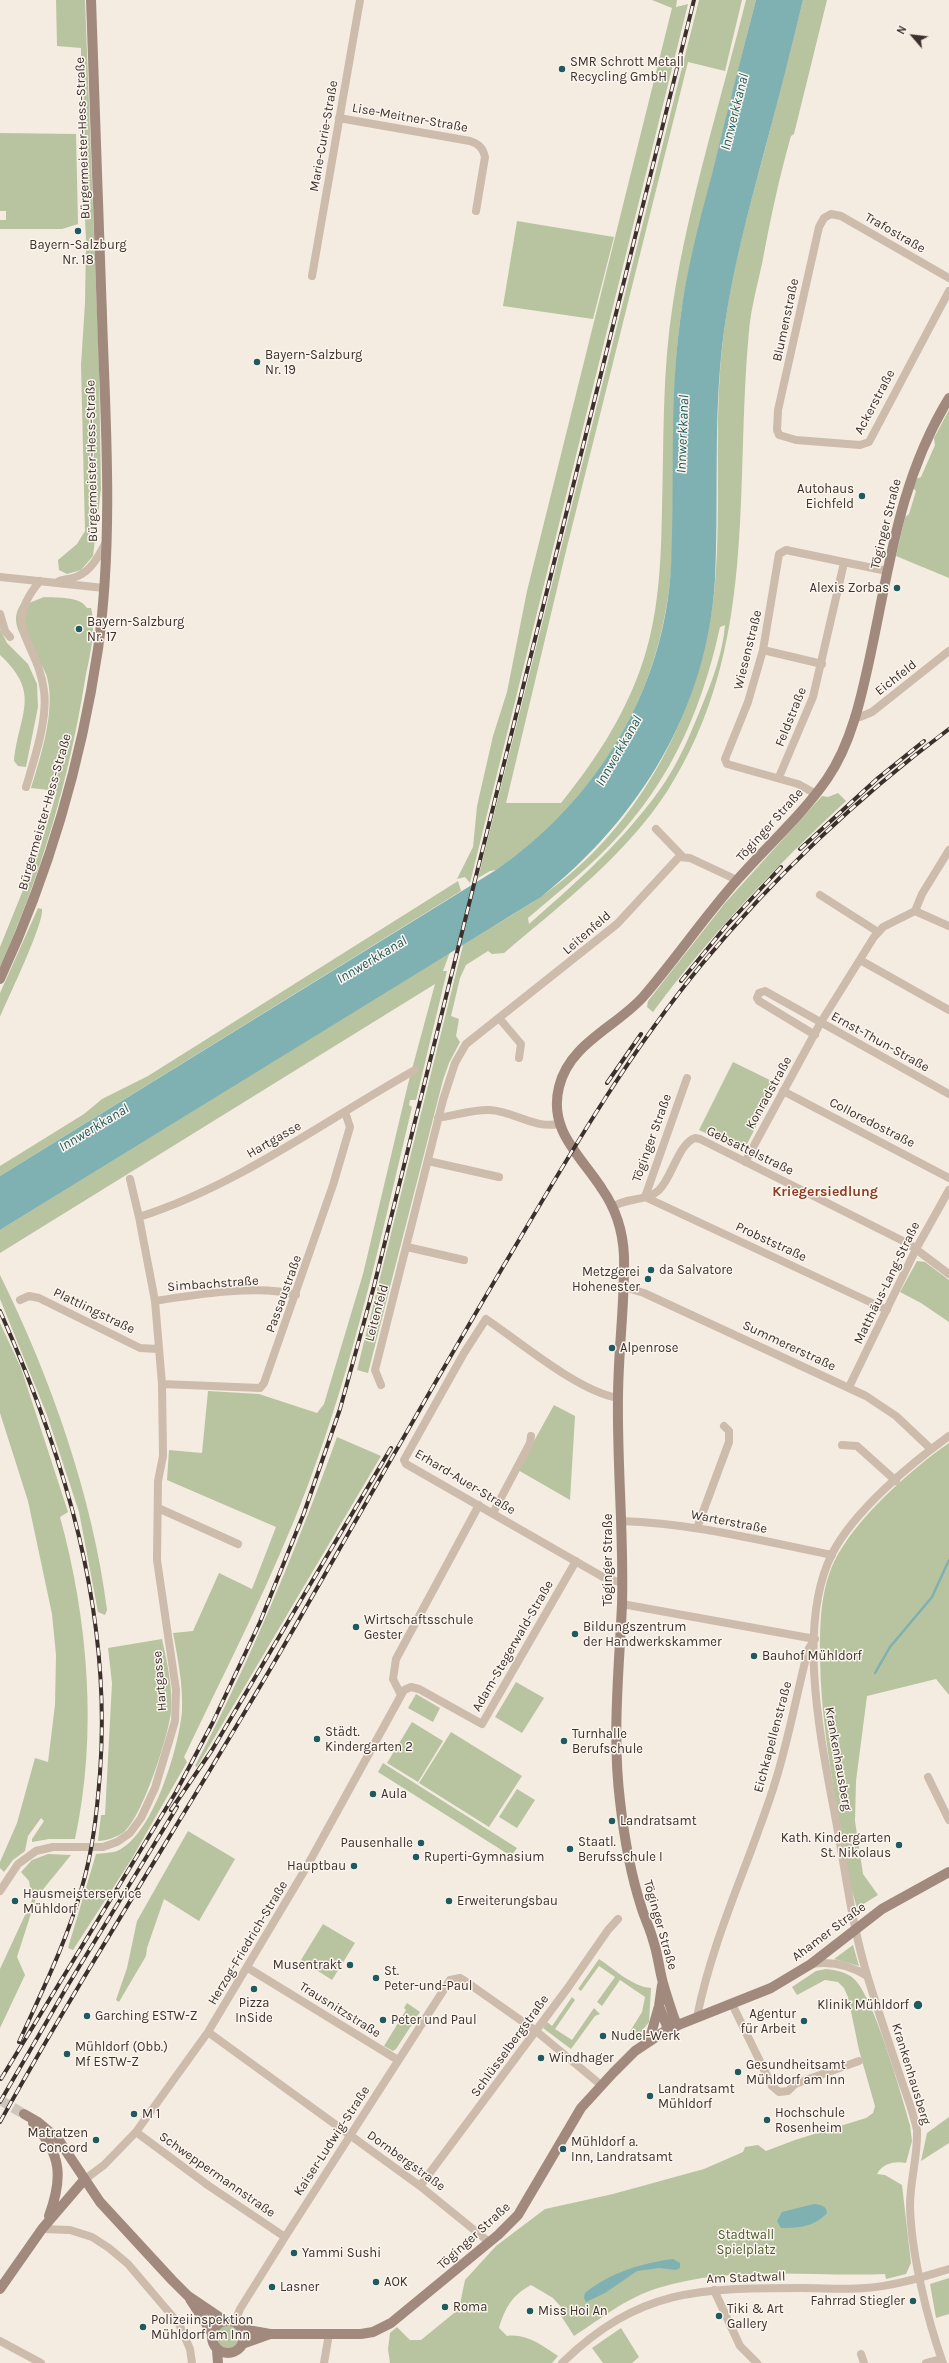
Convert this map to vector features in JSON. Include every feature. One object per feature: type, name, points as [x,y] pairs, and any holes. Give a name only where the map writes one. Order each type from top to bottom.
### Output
[{"type":"street","name":"Bürgermeister-Hess-Straße","points":[[0,979],[18,939],[40,882],[67,795],[89,698],[98,649],[104,588],[107,540],[108,478],[91,0]]},
{"type":"street","name":"Marie-Curie-Straße","points":[[312,276],[360,0]]},
{"type":"street","name":"Lise-Meitner-Straße","points":[[339,118],[470,141],[478,144],[483,149],[485,157],[476,211]]},
{"type":"street","name":"Trafostraße","points":[[827,215],[835,214],[841,216],[949,278]]},
{"type":"street","name":"Blumenstraße","points":[[777,433],[778,410],[818,232],[821,221],[827,215]]},
{"type":"street","name":"Ackerstraße","points":[[777,433],[782,437],[796,440],[860,445],[869,442],[949,291]]},
{"type":"street","name":"Töginger Straße","points":[[672,2028],[652,1936],[635,1884],[619,1798],[615,1730],[622,1604],[618,1398],[624,1287],[622,1240],[613,1207],[602,1188],[566,1140],[558,1124],[556,1098],[559,1086],[572,1059],[589,1042],[628,1012],[645,995],[737,880],[816,794],[834,767],[854,716],[865,680],[900,511],[923,446],[949,398]]},
{"type":"street","points":[[55,582],[78,576],[88,569],[97,559],[107,540]]},
{"type":"street","name":"Wiesenstraße","points":[[816,794],[798,784],[727,764],[725,759],[746,708],[763,650],[779,554],[786,550],[887,571]]},
{"type":"street","name":"Feldstraße","points":[[779,778],[807,714],[822,664],[844,563]]},
{"type":"street","points":[[0,577],[104,588]]},
{"type":"street","points":[[20,596],[40,581]]},
{"type":"street","points":[[0,614],[5,632],[16,641],[10,629],[10,616]]},
{"type":"street","points":[[20,646],[36,666],[44,691],[40,730],[26,787]]},
{"type":"street","points":[[763,650],[822,664]]},
{"type":"street","name":"Eichfeld","points":[[854,716],[860,717],[872,712],[949,651]]},
{"type":"street","points":[[656,830],[682,856],[720,870],[737,880]]},
{"type":"street","points":[[949,850],[922,894],[915,911],[949,926]]},
{"type":"street","name":"Leitenfeld","points":[[381,1384],[375,1370],[407,1247],[438,1118],[449,1079],[460,1053],[466,1044],[617,924],[682,856]]},
{"type":"street","points":[[820,895],[878,932]]},
{"type":"street","name":"Konradstraße","points":[[744,1162],[821,1022],[878,932],[896,919],[915,911]]},
{"type":"street","points":[[860,960],[949,1010]]},
{"type":"street","points":[[814,1035],[759,1001],[758,995],[762,991],[765,991],[821,1022]]},
{"type":"street","points":[[499,1018],[520,1044],[519,1058]]},
{"type":"street","name":"Ernst-Thun-Straße","points":[[821,1022],[949,1094]]},
{"type":"street","name":"Hartgasse","points":[[139,1217],[204,1192],[254,1166],[415,1070]]},
{"type":"street","name":"Töginger Straße","points":[[613,1207],[624,1200],[644,1197],[688,1078]]},
{"type":"street","name":"Colloredostraße","points":[[783,1091],[949,1178]]},
{"type":"street","points":[[438,1118],[490,1110],[539,1124],[550,1126],[558,1124]]},
{"type":"street","name":"Passaustraße","points":[[162,1384],[260,1388],[264,1383],[320,1228],[350,1127],[345,1112]]},
{"type":"street","name":"Gebsattelstraße","points":[[644,1197],[655,1193],[661,1187],[690,1140],[700,1139],[916,1249],[949,1274]]},
{"type":"street","points":[[428,1161],[499,1177]]},
{"type":"street","name":"Hartgasse","points":[[0,1891],[9,1876],[23,1859],[36,1851],[53,1847],[104,1847],[117,1842],[130,1833],[147,1806],[168,1749],[175,1721],[177,1700],[157,1560],[158,1481],[163,1456],[162,1384],[155,1300],[139,1217],[130,1180]]},
{"type":"street","name":"Matthäus-Lang-Straße","points":[[849,1388],[916,1249],[949,1190]]},
{"type":"street","name":"Probststraße","points":[[644,1197],[887,1310]]},
{"type":"street","points":[[407,1247],[464,1260]]},
{"type":"street","name":"Summererstraße","points":[[624,1287],[644,1293],[849,1388],[896,1416],[931,1449]]},
{"type":"street","name":"Simbachstraße","points":[[155,1300],[196,1294],[246,1291],[296,1295]]},
{"type":"street","name":"Plattlingstraße","points":[[20,1300],[30,1296],[39,1298],[140,1348],[158,1349]]},
{"type":"street","name":"Erhard-Auer-Straße","points":[[618,1398],[603,1394],[556,1368],[486,1319],[464,1353],[404,1460],[406,1464],[607,1579],[622,1583]]},
{"type":"street","points":[[697,1528],[729,1442],[729,1431],[724,1426]]},
{"type":"street","points":[[493,1513],[530,1443],[531,1436]]},
{"type":"street","name":"Eichkapellenstraße","points":[[697,2017],[709,1968],[728,1910],[774,1789],[808,1650],[815,1639],[820,1590],[832,1555],[853,1523],[931,1449],[949,1436]]},
{"type":"street","points":[[842,1445],[857,1446],[896,1481]]},
{"type":"street","points":[[401,1695],[393,1679],[396,1659],[479,1505]]},
{"type":"street","points":[[158,1508],[238,1544]]},
{"type":"street","name":"Warterstraße","points":[[621,1521],[655,1522],[697,1528],[832,1555]]},
{"type":"street","name":"Adam-Stegerwald-Straße","points":[[401,1695],[407,1688],[419,1689],[482,1724],[576,1561]]},
{"type":"street","points":[[622,1604],[815,1639]]},
{"type":"street","name":"Krankenhausberg","points":[[815,1639],[819,1733],[845,1881],[867,1976],[917,2130],[910,2207],[920,2277],[942,2361]]},
{"type":"street","name":"Herzog-Friedrich-Straße","points":[[84,2180],[104,2165],[136,2132],[208,2032],[248,1968],[334,1818],[401,1695]]},
{"type":"street","points":[[928,1777],[949,1820]]},
{"type":"street","name":"Ahamer Straße","points":[[672,2028],[771,1988],[811,1964],[856,1927],[888,1905],[949,1872]]},
{"type":"street","name":"Schlüsselbergstraße","points":[[420,2186],[536,2031],[608,1930],[618,1919]]},
{"type":"street","points":[[811,1964],[827,1962],[842,1965],[867,1976]]},
{"type":"street","name":"Trausnitzstraße","points":[[248,1968],[398,2060]]},
{"type":"street","name":"Kaiser-Ludwig-Straße","points":[[234,2324],[240,2309],[285,2237],[447,1984],[456,1978],[466,1981],[536,2031]]},
{"type":"street","name":"Töginger Straße","points":[[649,2041],[659,2006],[662,1981]]},
{"type":"street","points":[[732,2004],[772,2086],[779,2092],[788,2091],[795,2084],[859,2061]]},
{"type":"street","name":"Töginger Straße","points":[[659,2006],[672,2028]]},
{"type":"street","name":"Töginger Straße","points":[[234,2324],[270,2334],[361,2334],[386,2326],[402,2315],[518,2216],[573,2120],[601,2085],[622,2064],[649,2041],[672,2028]]},
{"type":"street","points":[[536,2031],[601,2085]]},
{"type":"street","name":"Dornbergstraße","points":[[208,2032],[420,2186],[489,2242]]},
{"type":"street","points":[[44,2226],[57,2194],[59,2169],[52,2150],[35,2125],[24,2114],[38,2122],[58,2139],[70,2155],[84,2180],[114,2218],[188,2296],[212,2333]]},
{"type":"street","name":"Schweppermannstraße","points":[[136,2132],[209,2186],[285,2237]]},
{"type":"street","points":[[0,2289],[44,2226],[84,2180]]},
{"type":"street","points":[[44,2226],[84,2234],[109,2248],[144,2280],[179,2324],[190,2349],[192,2363]]},
{"type":"street","name":"Am Stadtwall","points":[[562,2363],[594,2333],[637,2309],[666,2298],[714,2290],[752,2288],[865,2288],[897,2284],[949,2269]]},
{"type":"street","points":[[714,2290],[740,2346],[757,2363]]},
{"type":"street","points":[[188,2296],[234,2324],[244,2334],[242,2344],[233,2353],[229,2363]]},
{"type":"street","points":[[218,2363],[217,2350],[212,2343],[212,2333],[216,2325],[234,2324]]},
{"type":"street","name":"Töginger Straße","points":[[242,2344],[270,2334]]},
{"type":"street","points":[[324,2363],[328,2334]]},
{"type":"street","points":[[0,2341],[41,2363]]},
{"type":"street","points":[[217,2350],[224,2353],[233,2353]]},
{"type":"street","points":[[861,2354],[864,2363]]},
{"type":"street","points":[[926,2363],[942,2361]]},
{"type":"green space","points":[[56,0],[85,0],[99,365],[101,489],[93,556],[81,570],[67,574],[59,570],[58,560],[77,544],[85,531],[81,365],[85,303],[86,240],[81,134],[81,48],[57,46]]},
{"type":"green space","points":[[652,0],[677,0],[676,7],[688,4],[470,883],[465,877],[457,879],[473,847],[477,806],[493,736],[507,692],[527,591],[672,8]]},
{"type":"green space","points":[[699,0],[742,0],[725,71],[688,62],[566,551],[506,803],[561,803],[585,772],[606,740],[625,706],[640,670],[655,610],[660,570],[665,380],[669,329],[673,303],[688,227],[706,151],[746,0],[756,0],[689,267],[680,321],[675,383],[673,540],[671,571],[665,617],[654,660],[638,702],[618,741],[594,777],[565,811],[533,842],[496,870],[490,871],[478,878]]},
{"type":"green space","points":[[803,0],[827,0],[794,134],[791,136],[779,184],[751,314],[745,391],[741,509],[737,567],[730,624],[717,680],[697,736],[668,790],[633,836],[592,878],[504,953],[492,954],[488,951],[466,965],[460,978],[451,1016],[459,1019],[456,1036],[460,1042],[449,1063],[443,1080],[368,1373],[357,1370],[463,945],[539,898],[576,869],[608,836],[637,800],[662,760],[682,718],[697,674],[709,629],[715,584],[718,523],[718,431],[720,370],[726,316],[740,244]],"holes":[[[725,625],[717,665],[707,694],[686,744],[665,782],[651,802],[602,858],[529,924],[528,918],[589,866],[621,833],[661,780],[690,723],[702,692],[720,627]]]},
{"type":"green space","points":[[0,133],[76,134],[78,224],[62,229],[0,229],[0,220],[6,220],[6,211],[0,211]]},
{"type":"green space","points":[[517,221],[614,237],[593,319],[503,306]]},
{"type":"green space","points":[[949,410],[949,578],[896,556],[905,517],[909,514],[916,491],[913,488],[916,479],[921,477],[935,445],[934,438]]},
{"type":"green space","points":[[44,597],[79,601],[87,608],[91,608],[93,617],[92,644],[71,754],[52,826],[41,862],[15,932],[0,967],[0,947],[40,848],[57,791],[31,788],[43,746],[49,716],[49,687],[46,674],[18,629],[16,620],[18,610],[24,600],[29,603]]},
{"type":"green space","points":[[0,629],[7,643],[28,664],[37,684],[38,707],[26,767],[18,766],[14,761],[25,705],[24,693],[21,681],[13,669],[0,655]]},
{"type":"green space","points":[[838,793],[846,801],[769,876],[745,902],[697,956],[653,1012],[647,1007],[648,1001],[725,903],[822,796],[828,797]]},
{"type":"green space","points":[[458,881],[461,891],[0,1176],[0,1166],[84,1114],[102,1099],[148,1076]]},
{"type":"green space","points":[[38,908],[42,909],[37,930],[25,962],[0,1017],[0,993]]},
{"type":"green space","points":[[450,952],[443,971],[447,971],[416,1100],[410,1100],[409,1105],[412,1107],[366,1298],[339,1392],[308,1485],[265,1588],[184,1757],[187,1762],[131,1860],[73,1950],[68,1948],[96,1854],[117,1851],[130,1842],[142,1828],[153,1810],[170,1767],[176,1746],[182,1711],[181,1682],[173,1633],[193,1631],[219,1573],[252,1589],[276,1527],[167,1480],[169,1450],[202,1453],[208,1391],[259,1394],[317,1413],[324,1404],[363,1274],[408,1084],[435,984],[0,1253],[0,1230]]},
{"type":"green space","points":[[733,1062],[778,1084],[747,1144],[736,1147],[699,1130]]},
{"type":"green space","points":[[917,1261],[925,1262],[949,1280],[949,1322],[921,1303],[900,1292]]},
{"type":"green space","points":[[0,1275],[36,1354],[67,1438],[91,1524],[107,1610],[105,1615],[98,1612],[79,1512],[47,1415],[0,1299]]},
{"type":"green space","points":[[0,1323],[21,1368],[68,1512],[60,1517],[70,1556],[83,1636],[87,1677],[88,1718],[82,1799],[75,1839],[49,1839],[32,1842],[32,1839],[44,1821],[41,1818],[28,1836],[25,1851],[13,1860],[4,1872],[0,1868],[0,1862],[17,1823],[35,1758],[48,1762],[55,1705],[56,1655],[52,1614],[28,1501],[0,1413]]},
{"type":"green space","points":[[554,1405],[575,1416],[570,1500],[518,1470]]},
{"type":"green space","points":[[337,1437],[381,1456],[197,1767],[195,1766],[235,1685],[272,1604]]},
{"type":"green space","points":[[949,1443],[949,1695],[936,1679],[867,1696],[856,1781],[855,1821],[863,1874],[878,1895],[857,1908],[850,1884],[830,1768],[823,1710],[820,1640],[822,1606],[826,1584],[834,1562],[855,1529],[901,1481]]},
{"type":"green space","points":[[162,1639],[169,1675],[171,1711],[154,1775],[139,1811],[131,1824],[118,1836],[98,1841],[101,1815],[105,1815],[112,1683],[108,1648]]},
{"type":"green space","points":[[516,1682],[544,1698],[522,1733],[495,1717]]},
{"type":"green space","points":[[416,1694],[440,1708],[433,1722],[408,1708]]},
{"type":"green space","points":[[412,1722],[443,1741],[418,1782],[387,1763]]},
{"type":"green space","points":[[451,1732],[522,1776],[489,1827],[419,1783]]},
{"type":"green space","points":[[383,1763],[517,1848],[511,1856],[378,1772]]},
{"type":"green space","points":[[517,1789],[535,1800],[517,1828],[499,1817]]},
{"type":"green space","points":[[188,1831],[235,1859],[199,1921],[164,1899],[147,1948],[146,1956],[119,2002],[116,2000],[127,1968],[137,1921]]},
{"type":"green space","points":[[48,1854],[71,1855],[36,1898],[17,1957],[25,1975],[0,2028],[0,1969],[32,1900],[29,1881],[21,1872],[32,1860]]},
{"type":"green space","points":[[323,1924],[355,1943],[332,1980],[301,1960]]},
{"type":"green space","points":[[853,1945],[859,1966],[834,1959]]},
{"type":"green space","points":[[599,1959],[631,1981],[644,1987],[651,1988],[649,2022],[635,2040],[629,2033],[642,2012],[645,1997],[620,1980],[602,2006],[597,2002],[615,1977],[599,1966],[581,1991],[578,1989]]},
{"type":"green space","name":"Stadtwall Spielplatz","points":[[826,1969],[848,1975],[854,1979],[862,1989],[870,2004],[886,2047],[910,2125],[912,2141],[906,2163],[898,2162],[886,2165],[877,2174],[885,2175],[902,2185],[911,2263],[906,2274],[886,2279],[885,2274],[742,2274],[686,2281],[658,2288],[635,2297],[614,2309],[574,2336],[558,2311],[562,2308],[553,2298],[531,2285],[519,2293],[510,2303],[499,2328],[507,2336],[521,2336],[528,2338],[558,2356],[552,2363],[390,2363],[388,2349],[390,2333],[397,2327],[410,2340],[421,2340],[459,2309],[465,2280],[496,2246],[545,2209],[613,2194],[704,2169],[743,2152],[745,2147],[758,2145],[766,2151],[795,2140],[866,2118],[873,2113],[875,2106],[859,2050],[848,1997],[844,1988],[838,1982],[825,1980],[797,1995],[792,1987],[816,1971]]},
{"type":"green space","points":[[572,1997],[575,2000],[555,2029],[572,2040],[594,2008],[600,2014],[595,2016],[571,2049],[543,2028],[547,2022],[552,2026]]},
{"type":"green space","points":[[407,2003],[420,2012],[396,2049],[393,2051],[384,2046],[406,2010],[404,2008]]},
{"type":"green space","points":[[949,2117],[949,2143],[921,2161],[927,2133]]},
{"type":"green space","points":[[949,2278],[949,2314],[936,2318],[930,2284]]},
{"type":"green space","points":[[228,2326],[233,2327],[239,2333],[239,2343],[233,2349],[228,2350],[223,2349],[217,2343],[216,2338],[217,2333],[223,2327]]},
{"type":"green space","points":[[621,2328],[639,2357],[632,2363],[603,2363],[592,2348]]},
{"type":"water","name":"Innwerkkanal","points":[[756,0],[803,0],[741,241],[726,314],[718,399],[715,580],[709,627],[698,673],[683,716],[662,757],[637,796],[609,832],[577,866],[541,897],[0,1230],[0,1176],[496,870],[532,842],[565,811],[594,776],[619,739],[639,699],[655,657],[666,613],[671,567],[673,413],[680,321],[689,265]]},
{"type":"water","points":[[814,2204],[821,2205],[826,2210],[827,2213],[822,2218],[806,2226],[781,2228],[777,2221],[782,2212]]},
{"type":"water","points":[[673,2259],[680,2263],[680,2268],[676,2270],[659,2268],[637,2271],[605,2293],[586,2302],[584,2298],[585,2293],[595,2286],[626,2270],[649,2263]]},
{"type":"waterway","points":[[875,1673],[890,1647],[932,1597],[949,1560]]},
{"type":"tunnel","points":[[0,2100],[24,2114]]},
{"type":"railway","points":[[1,2079],[176,1792],[213,1722],[260,1622],[304,1513],[340,1409],[374,1286],[694,0]]},
{"type":"railway","points":[[0,2122],[75,1993],[268,1674],[540,1204],[583,1133],[628,1064],[676,996],[702,964],[730,931],[788,869],[882,782],[949,729]]},
{"type":"railway","points":[[800,849],[878,778],[924,741]]},
{"type":"railway","points":[[681,981],[727,925],[781,867]]},
{"type":"railway","points":[[607,1083],[641,1034]]},
{"type":"railway","points":[[0,1311],[45,1422],[79,1536],[91,1594],[99,1653],[102,1713],[100,1773],[92,1845],[86,1873],[62,1946],[19,2042]]},
{"type":"railway","points":[[171,1810],[212,1750],[391,1448]]},
{"type":"railway","points":[[0,2102],[68,1985],[177,1807]]},
{"type":"place","name":"SMR Schrott Metall Recycling GmbH","points":[[562,69]]},
{"type":"place","name":"Bayern-Salzburg Nr. 18","points":[[78,231]]},
{"type":"place","name":"Bayern-Salzburg Nr. 19","points":[[257,362]]},
{"type":"place","name":"Autohaus Eichfeld","points":[[862,496]]},
{"type":"place","name":"Alexis Zorbas","points":[[897,588]]},
{"type":"place","name":"Bayern-Salzburg Nr. 17","points":[[79,629]]},
{"type":"place","name":"da Salvatore","points":[[651,1270]]},
{"type":"place","name":"Metzgerei Hohenester","points":[[648,1279]]},
{"type":"place","name":"Alpenrose","points":[[612,1348]]},
{"type":"place","name":"Wirtschaftsschule Gester","points":[[356,1627]]},
{"type":"place","name":"Bildungszentrum der Handwerkskammer","points":[[575,1634]]},
{"type":"place","name":"Bauhof Mühldorf","points":[[754,1656]]},
{"type":"place","name":"Städt. Kindergarten 2","points":[[317,1739]]},
{"type":"place","name":"Turnhalle Berufschule","points":[[564,1741]]},
{"type":"place","name":"Aula","points":[[373,1794]]},
{"type":"place","name":"Landratsamt","points":[[612,1821]]},
{"type":"place","name":"Pausenhalle","points":[[421,1843]]},
{"type":"place","name":"Kath. Kindergarten St. Nikolaus","points":[[899,1845]]},
{"type":"place","name":"Staatl. Berufsschule I","points":[[570,1849]]},
{"type":"place","name":"Ruperti-Gymnasium","points":[[416,1857]]},
{"type":"place","name":"Hauptbau","points":[[354,1866]]},
{"type":"place","name":"Hausmeisterservice Mühldorf","points":[[15,1901]]},
{"type":"place","name":"Erweiterungsbau","points":[[449,1901]]},
{"type":"place","name":"Musentrakt","points":[[350,1965]]},
{"type":"place","name":"St. Peter-und-Paul","points":[[376,1978]]},
{"type":"place","name":"Pizza InSide","points":[[254,1989]]},
{"type":"place","name":"Klinik Mühldorf","points":[[918,2005]]},
{"type":"place","name":"Garching ESTW-Z","points":[[87,2016]]},
{"type":"place","name":"Peter und Paul","points":[[383,2020]]},
{"type":"place","name":"Agentur für Arbeit","points":[[804,2021]]},
{"type":"place","name":"Nudel-Werk","points":[[603,2036]]},
{"type":"place","name":"Mühldorf (Obb.) Mf ESTW-Z","points":[[67,2054]]},
{"type":"place","name":"Windhager","points":[[541,2058]]},
{"type":"place","name":"Gesundheitsamt Mühldorf am Inn","points":[[738,2072]]},
{"type":"place","name":"Landratsamt Mühldorf","points":[[650,2096]]},
{"type":"place","name":"M 1","points":[[134,2114]]},
{"type":"place","name":"Hochschule Rosenheim","points":[[767,2120]]},
{"type":"place","name":"Matratzen Concord","points":[[96,2140]]},
{"type":"place","name":"Mühldorf a. Inn, Landratsamt","points":[[563,2149]]},
{"type":"place","name":"Yammi Sushi","points":[[294,2253]]},
{"type":"place","name":"AOK","points":[[376,2282]]},
{"type":"place","name":"Lasner","points":[[272,2287]]},
{"type":"place","name":"Fahrrad Stiegler","points":[[913,2301]]},
{"type":"place","name":"Roma","points":[[445,2307]]},
{"type":"place","name":"Miss Hoi An","points":[[530,2311]]},
{"type":"place","name":"Tiki & Art Gallery","points":[[719,2316]]},
{"type":"place","name":"Polizeiinspektion Mühldorf am Inn","points":[[143,2327]]},
{"type":"district","name":"Kriegersiedlung","points":[[825,1192]]}]
